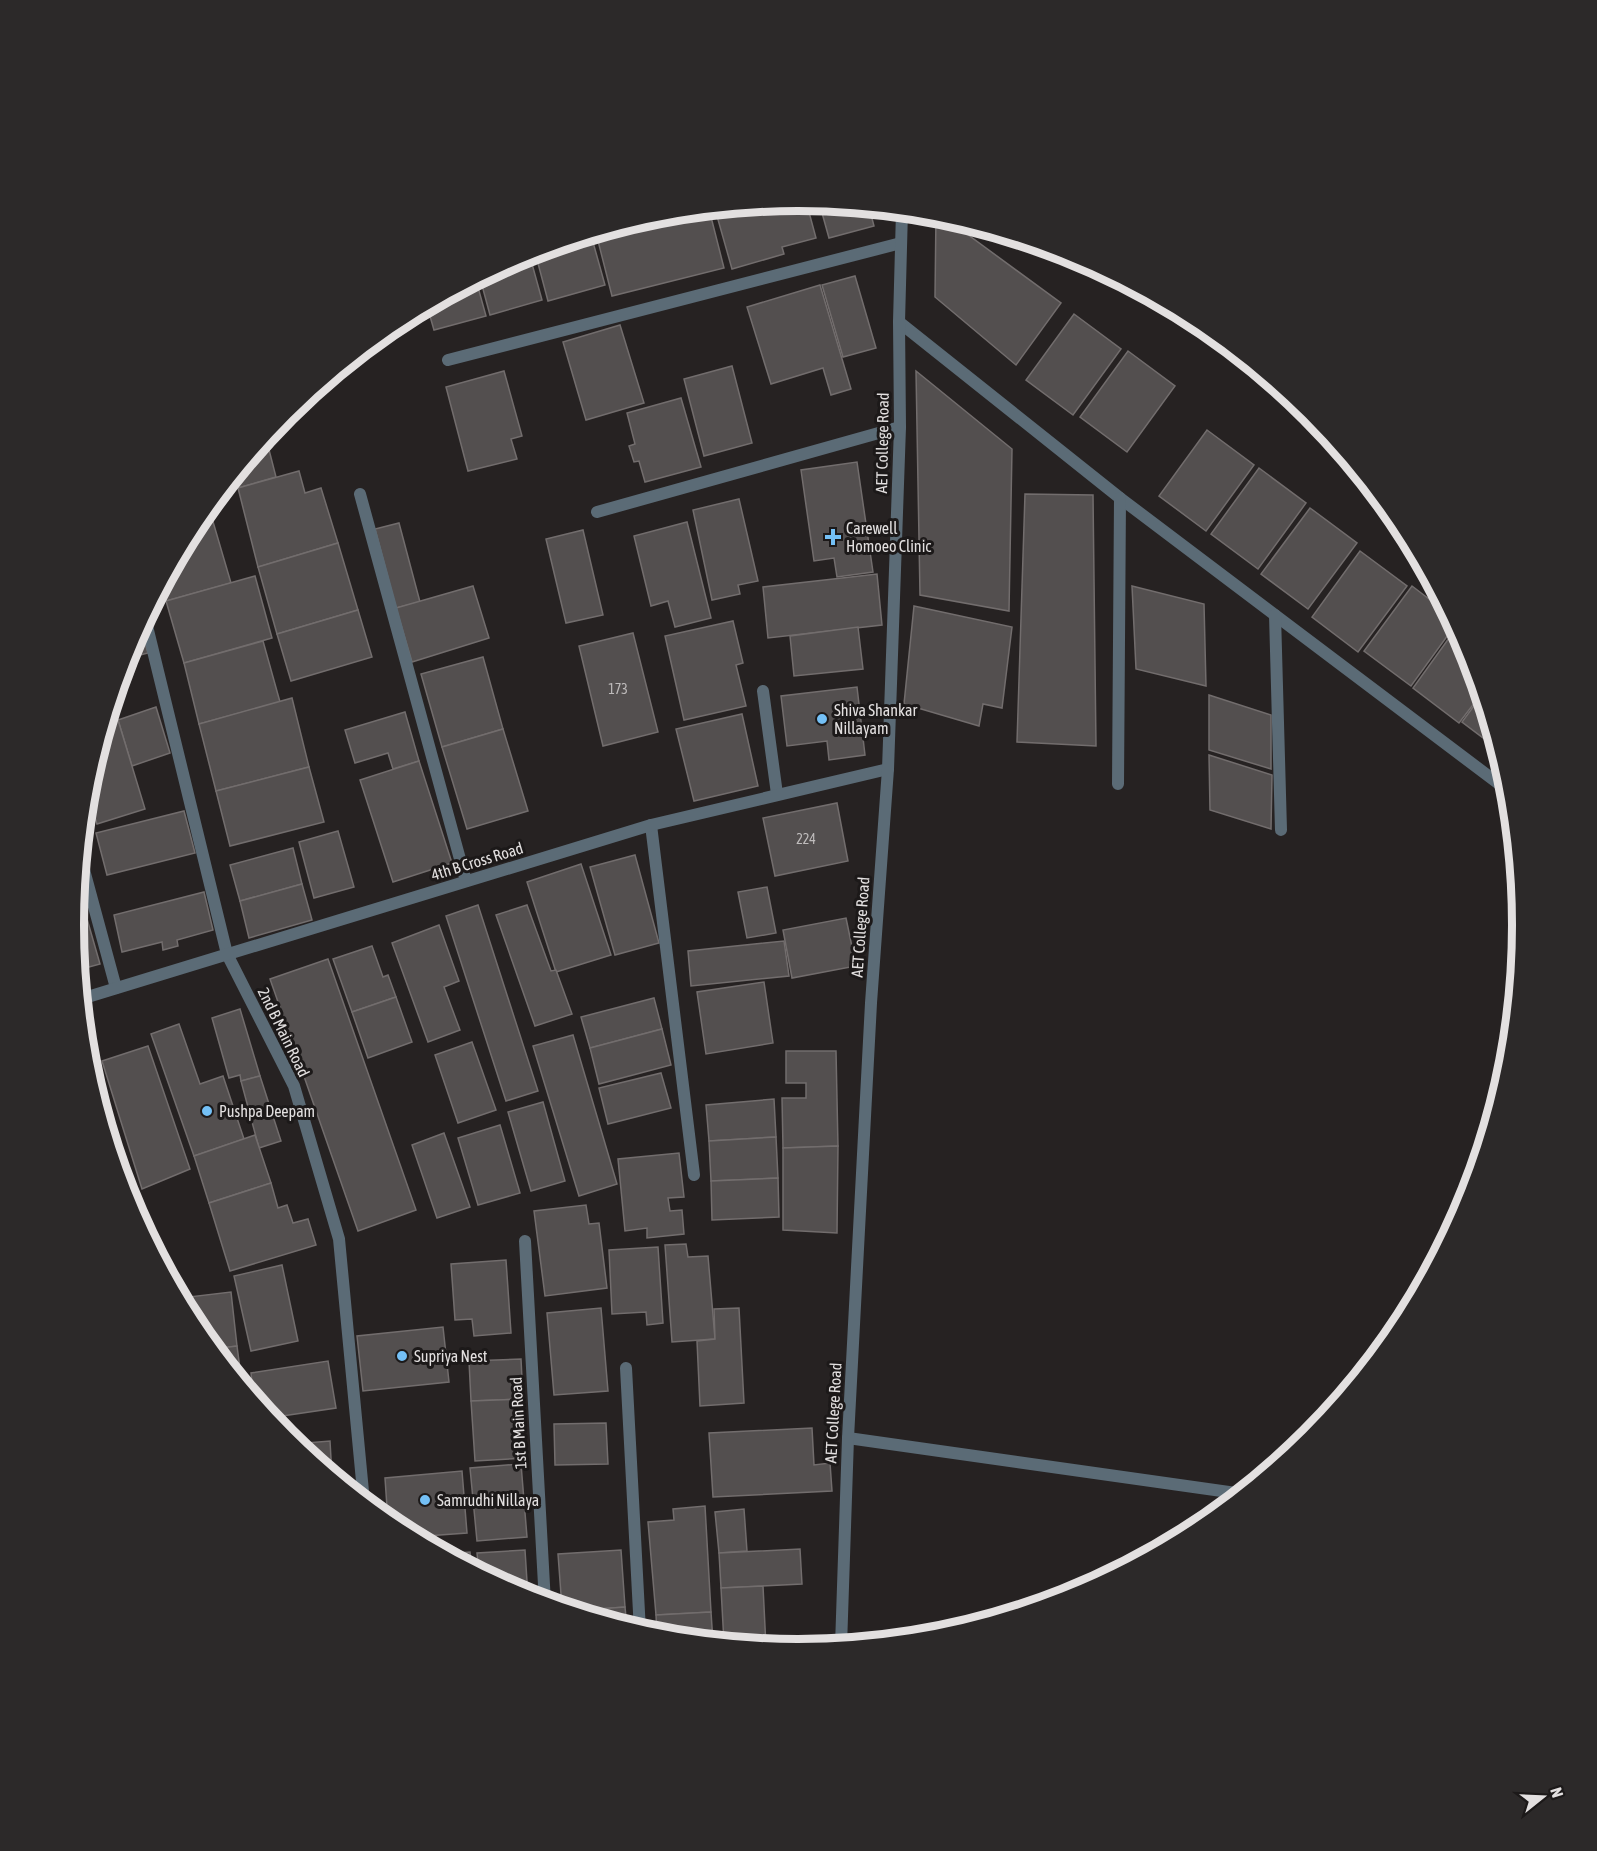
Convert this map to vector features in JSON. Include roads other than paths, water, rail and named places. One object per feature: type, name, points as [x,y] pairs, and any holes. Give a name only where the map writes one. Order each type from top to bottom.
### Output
[{"type":"street","name":"AET College Road","points":[[841,1638],[848,1438],[871,1003],[888,769],[900,427],[899,322],[902,219]]},
{"type":"street","points":[[448,360],[901,243]]},
{"type":"street","points":[[899,322],[1120,498],[1499,786]]},
{"type":"street","points":[[597,512],[900,427]]},
{"type":"street","points":[[360,494],[466,881]]},
{"type":"street","points":[[1118,784],[1120,498]]},
{"type":"street","points":[[1275,615],[1281,830]]},
{"type":"street","name":"2nd B Main Road","points":[[148,630],[227,954],[294,1086],[339,1239],[363,1491]]},
{"type":"street","points":[[764,691],[777,794]]},
{"type":"street","name":"4th B Cross Road","points":[[88,997],[651,825],[888,769]]},
{"type":"street","points":[[651,825],[694,1175]]},
{"type":"street","points":[[86,875],[116,988]]},
{"type":"street","name":"1st B Main Road","points":[[525,1241],[545,1593]]},
{"type":"street","points":[[626,1368],[640,1622]]},
{"type":"street","points":[[848,1438],[1232,1492]]},
{"type":"place","name":"Carewell Homoeo Clinic","points":[[833,537]]},
{"type":"place","name":"Shiva Shankar Nillayam","points":[[822,719]]},
{"type":"place","name":"Pushpa Deepam","points":[[207,1111]]},
{"type":"place","name":"Supriya Nest","points":[[402,1356]]},
{"type":"place","name":"Samrudhi Nillaya","points":[[425,1500]]}]
